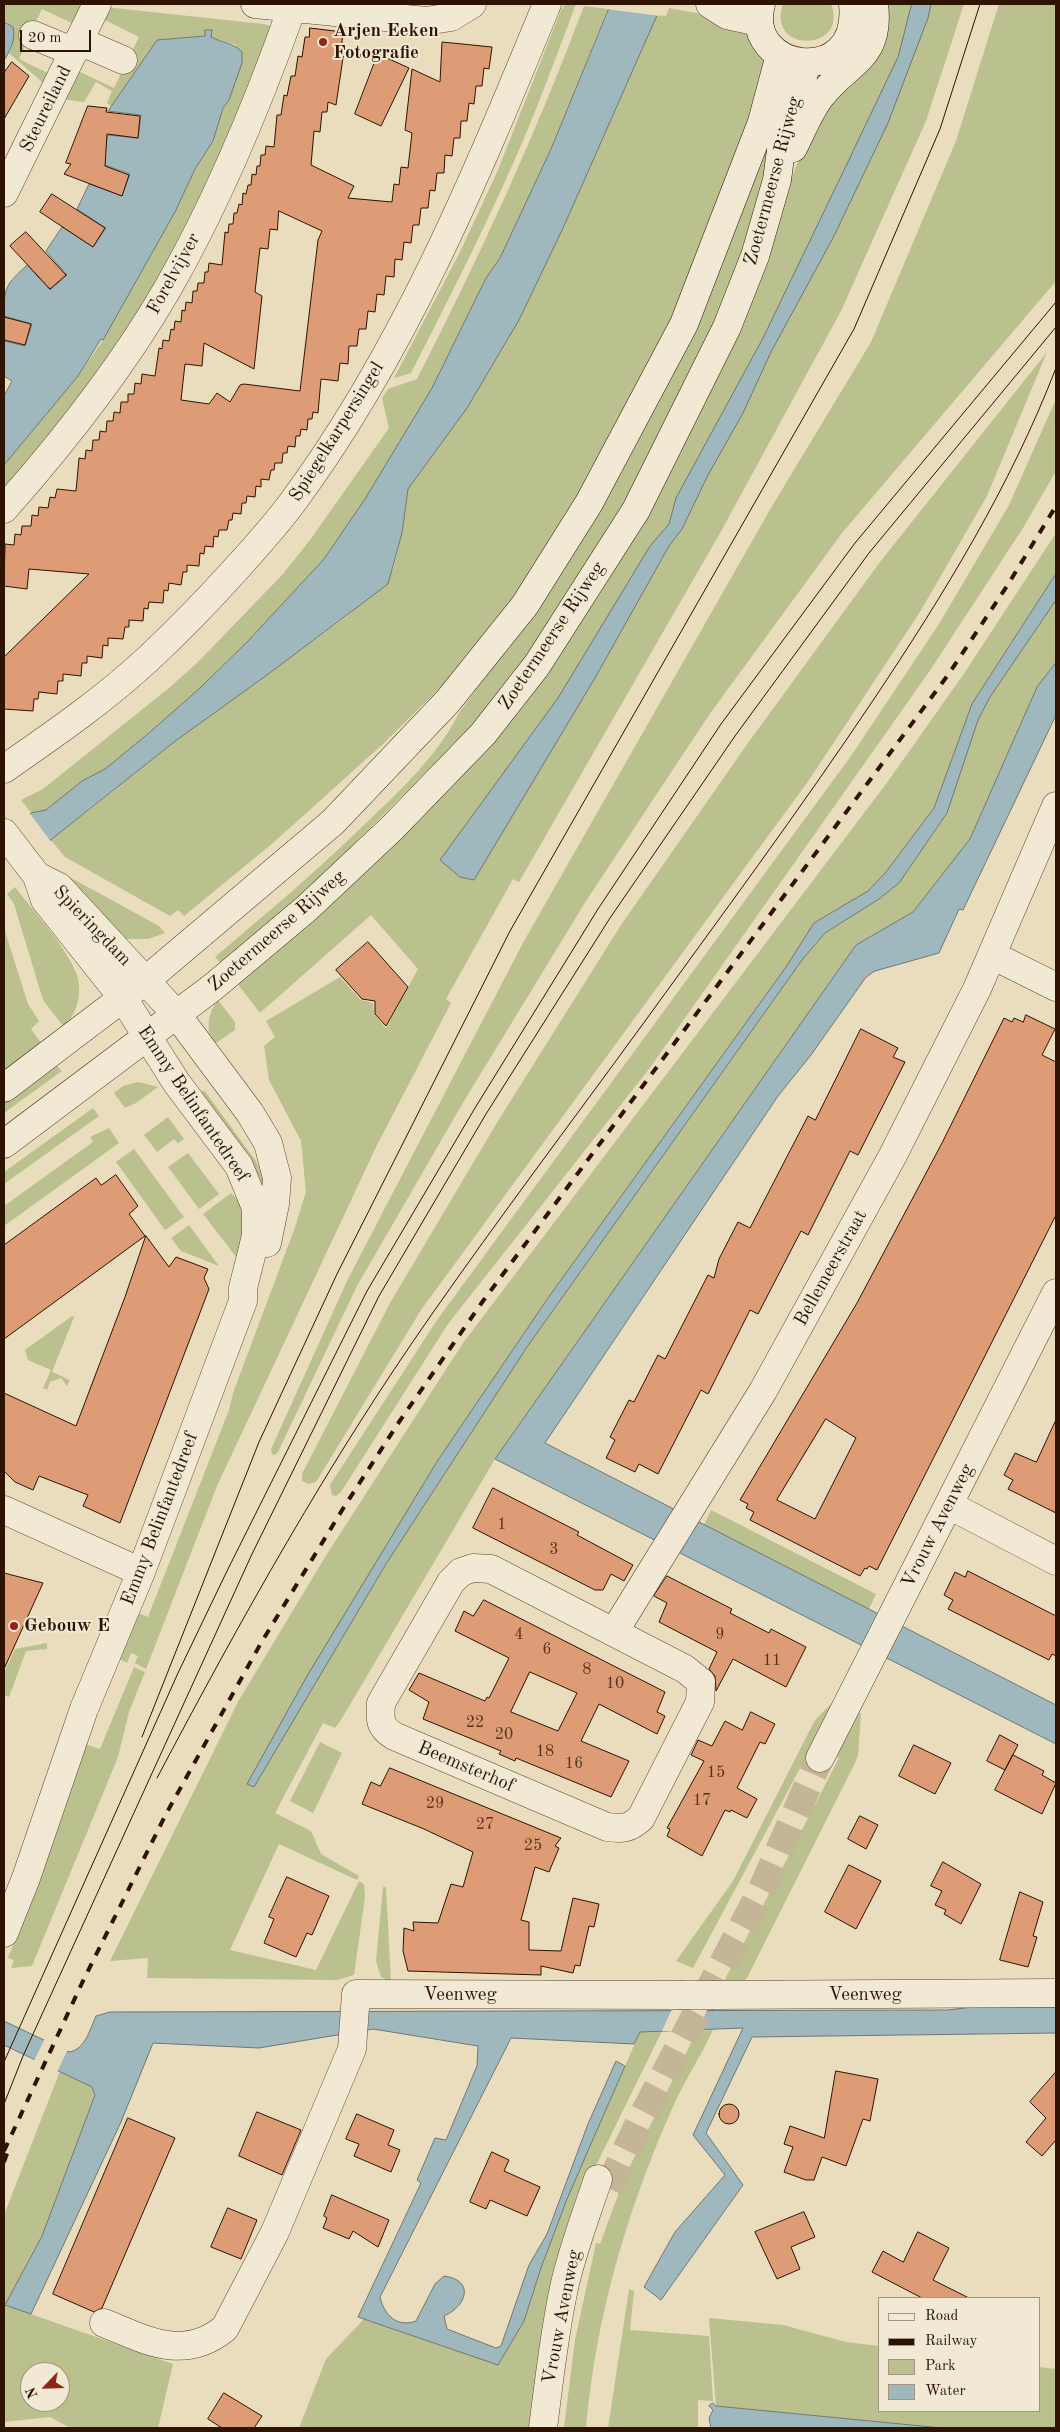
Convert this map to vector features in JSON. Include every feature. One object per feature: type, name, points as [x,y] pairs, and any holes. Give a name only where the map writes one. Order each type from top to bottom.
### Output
[{"type":"street","name":"Steureiland","points":[[4,193],[98,4]]},
{"type":"street","points":[[255,4],[426,21],[451,17],[472,4]]},
{"type":"street","name":"Spiegelkarpersingel","points":[[4,769],[71,722],[148,660],[200,608],[291,505],[333,444],[372,382],[443,247],[493,134],[547,4]]},
{"type":"street","points":[[710,4],[727,15],[760,13],[768,44],[780,55],[795,62],[807,64],[822,61],[843,47],[853,26],[853,4]]},
{"type":"street","points":[[777,180],[819,98],[828,87],[855,65],[872,41],[875,15],[874,4]]},
{"type":"street","name":"Forelvijver","points":[[4,509],[84,415],[121,363],[168,288],[200,229],[237,151],[266,81],[292,8]]},
{"type":"street","name":"Steureiland","points":[[33,35],[124,60]]},
{"type":"street","name":"Zoetermeerse Rijweg","points":[[4,1088],[145,981],[333,822],[448,701],[525,605],[589,502],[684,324],[762,122],[780,55]]},
{"type":"street","name":"Zoetermeerse Rijweg","points":[[4,1144],[222,980],[307,908],[392,828],[482,734],[537,665],[640,502],[726,327],[755,256],[777,180],[783,135],[807,64]]},
{"type":"street","name":"Bellemeerstraat","points":[[614,1632],[762,1391],[888,1165],[942,1061],[992,955],[1056,806]]},
{"type":"street","name":"Spieringdam","points":[[4,833],[33,871],[45,900],[123,998]]},
{"type":"street","name":"Spieringdam","points":[[33,871],[60,887],[145,981]]},
{"type":"street","points":[[992,955],[1056,987]]},
{"type":"street","name":"Emmy Belinfantedreef","points":[[4,1933],[26,1878],[84,1709],[141,1572],[243,1301],[250,1293],[269,1237],[277,1178],[268,1143],[244,1106],[177,1015],[145,981]]},
{"type":"street","name":"Emmy Belinfantedreef","points":[[123,998],[176,1082],[239,1166],[250,1189],[256,1208],[256,1236],[243,1288],[243,1301]]},
{"type":"street","name":"Vrouw Avenweg","points":[[820,1758],[1054,1304]]},
{"type":"street","points":[[949,1505],[1056,1561]]},
{"type":"street","points":[[4,1510],[141,1572]]},
{"type":"street","name":"Beemsterhof","points":[[473,1568],[491,1569],[614,1632],[685,1669],[701,1682],[700,1702],[641,1818],[625,1829],[607,1827],[394,1736],[384,1730],[380,1721],[381,1703],[451,1582],[461,1572],[473,1568]]},
{"type":"street","name":"Veenweg","points":[[104,2323],[152,2343],[169,2347],[185,2347],[202,2342],[215,2337],[225,2328],[275,2232],[352,2049],[356,1994],[714,1995],[1056,1993]]},
{"type":"street","name":"Vrouw Avenweg","points":[[544,2428],[550,2369],[564,2289],[576,2243],[603,2183],[573,2304],[562,2370],[556,2428]]},
{"type":"green space","points":[[4,4],[90,6],[80,27],[42,9],[19,59],[56,77],[51,90],[9,53],[12,47],[8,23],[4,22]]},
{"type":"green space","points":[[566,4],[576,4],[517,156],[496,202],[411,373],[394,378],[461,250],[498,170],[561,10]]},
{"type":"green space","points":[[783,4],[831,4],[834,20],[829,31],[820,38],[808,41],[796,39],[786,32],[781,21]]},
{"type":"green space","points":[[884,4],[964,4],[926,121],[841,311],[719,535],[519,882],[513,879],[446,999],[451,1003],[377,1145],[217,1486],[146,1669],[135,1663],[138,1656],[131,1653],[127,1663],[119,1659],[138,1613],[148,1617],[229,1410],[233,1393],[294,1230],[306,1192],[301,1141],[269,1080],[264,1046],[275,1037],[266,1021],[340,977],[361,1000],[373,1003],[374,1014],[386,1028],[418,969],[371,915],[260,1013],[237,983],[537,682],[786,193],[808,135]]},
{"type":"green space","points":[[999,4],[1056,4],[1056,281],[842,533],[709,715],[586,901],[464,1101],[357,1286],[278,1452],[275,1455],[272,1454],[271,1449],[348,1279],[524,941],[771,508],[871,342],[956,141]]},
{"type":"green space","points":[[584,6],[608,9],[551,149],[500,258],[486,278],[432,388],[365,499],[324,559],[248,641],[200,688],[149,733],[105,769],[82,781],[46,810],[31,813],[21,800],[43,789],[169,688],[199,661],[283,574],[310,540],[389,428],[382,398],[388,389],[417,379],[506,195],[566,54]]},
{"type":"green space","points":[[105,7],[263,24],[271,26],[274,34],[163,282],[4,501],[4,465],[78,376],[103,340],[175,212],[195,169],[213,141],[223,108],[229,100],[236,45],[205,36],[157,40],[111,106],[107,103],[112,91],[96,82],[84,102],[62,99],[76,70],[114,88],[139,37],[101,18]]},
{"type":"green space","points":[[669,8],[718,17],[744,25],[765,58],[767,71],[678,314],[544,563],[443,685],[383,744],[273,843],[184,916],[178,910],[170,916],[65,857],[50,839],[87,812],[174,742],[347,616],[393,570],[402,533],[408,489],[467,408],[519,320],[564,226],[657,15],[666,16]]},
{"type":"green space","points":[[772,127],[778,128],[748,237],[721,315],[658,454],[504,693],[319,879],[221,964],[215,957],[329,858],[417,772],[440,743],[459,713],[546,592]]},
{"type":"green space","points":[[1047,352],[987,496],[920,612],[809,780],[421,1310],[316,1482],[309,1484],[302,1481],[302,1474],[390,1303],[498,1121],[621,925],[748,743],[880,562]]},
{"type":"green space","points":[[1056,399],[1056,471],[1023,528],[929,672],[649,1069],[448,1324],[341,1492],[336,1496],[332,1495],[330,1485],[437,1320],[851,756],[939,624],[1009,505]]},
{"type":"green space","points":[[1056,533],[1056,574],[972,704],[934,808],[886,872],[868,891],[814,923],[786,967],[548,1298],[438,1460],[253,1787],[386,1564],[527,1347],[802,960],[825,933],[879,899],[899,883],[947,813],[978,720],[990,697],[1056,600],[1056,663],[1037,687],[970,839],[913,912],[856,945],[495,1459],[341,1720],[335,1728],[323,1723],[275,1813],[311,1831],[321,1854],[359,1876],[357,1880],[279,1844],[230,1950],[316,1970],[359,1881],[364,1884],[365,1897],[354,1975],[337,1980],[147,1978],[148,1958],[110,1961],[239,1700],[327,1554],[463,1343],[886,784],[963,675]]},
{"type":"green space","points":[[53,868],[159,926],[165,933],[148,939],[124,939],[49,870]]},
{"type":"green space","points":[[15,887],[57,940],[76,973],[79,987],[78,1002],[72,1016],[63,1026],[43,1000],[14,904],[7,894]]},
{"type":"green space","points":[[4,928],[28,1004],[39,1021],[31,1029],[42,1044],[4,1072]]},
{"type":"green space","points":[[218,1000],[235,1022],[235,1030],[213,1045],[209,1033],[209,1022],[214,1005]]},
{"type":"green space","points":[[56,1065],[62,1071],[4,1113],[4,1103]]},
{"type":"green space","points":[[138,1082],[158,1087],[136,1103],[125,1108],[114,1093],[123,1086]]},
{"type":"green space","points":[[204,1090],[256,1161],[262,1174],[268,1199],[195,1097]]},
{"type":"green space","points":[[93,1108],[99,1116],[4,1184],[4,1172]]},
{"type":"green space","points":[[168,1117],[184,1139],[178,1143],[174,1139],[157,1152],[144,1135]]},
{"type":"green space","points":[[109,1128],[119,1143],[4,1226],[4,1206],[93,1142],[90,1137]]},
{"type":"green space","points":[[134,1149],[184,1217],[165,1230],[116,1162]]},
{"type":"green space","points":[[188,1153],[219,1194],[199,1209],[168,1167]]},
{"type":"green space","points":[[231,1193],[245,1210],[248,1217],[247,1230],[237,1258],[203,1214]]},
{"type":"green space","points":[[189,1225],[219,1266],[181,1251],[171,1238]]},
{"type":"green space","points":[[72,1316],[74,1317],[52,1372],[70,1380],[67,1386],[61,1378],[50,1382],[47,1390],[43,1388],[51,1370],[28,1360],[25,1350]]},
{"type":"green space","points":[[711,1510],[876,1594],[869,1609],[704,1525]]},
{"type":"green space","points":[[47,1643],[47,1649],[26,1651],[9,1697],[4,1695],[4,1673],[15,1649]]},
{"type":"green space","points":[[134,1667],[145,1672],[129,1712],[118,1757],[32,1966],[11,1968],[14,1960],[8,1958],[38,1884],[85,1744],[100,1749]]},
{"type":"green space","points":[[833,1702],[835,1703],[693,1968],[676,1961],[733,1881],[815,1720]]},
{"type":"green space","points":[[857,1713],[861,1713],[858,1755],[855,1763],[747,1978],[743,1982],[722,1985],[839,1758],[834,1755]]},
{"type":"green space","points":[[320,1742],[342,1753],[313,1813],[290,1801]]},
{"type":"green space","points":[[383,1887],[386,1887],[391,1982],[381,1977],[376,1961]]},
{"type":"green space","points":[[713,2030],[671,2111],[640,2188],[627,2227],[605,2306],[597,2346],[586,2428],[564,2428],[575,2340],[596,2243],[600,2244],[625,2176],[697,2031]]},
{"type":"green space","points":[[662,2031],[584,2190],[538,2428],[299,2428],[326,2359],[364,2319],[498,2364],[524,2321],[566,2200],[640,2032]]},
{"type":"green space","points":[[60,2071],[92,2087],[95,2095],[42,2236],[5,2305],[173,2364],[158,2428],[70,2428],[50,2417],[4,2422],[4,2215]]},
{"type":"green space","points":[[629,2289],[634,2291],[630,2330],[709,2336],[713,2401],[698,2400],[698,2428],[608,2428]]},
{"type":"green space","points":[[709,2318],[783,2325],[846,2342],[878,2346],[878,2412],[1040,2412],[1040,2367],[1056,2369],[1056,2428],[942,2428],[716,2406]]},
{"type":"water","points":[[611,4],[662,4],[564,226],[519,320],[467,408],[408,489],[402,533],[388,584],[174,742],[4,877],[4,835],[31,813],[46,810],[82,781],[105,769],[149,733],[200,688],[248,641],[324,559],[365,499],[432,388],[486,278],[500,258],[551,149]]},
{"type":"water","points":[[912,4],[931,4],[928,18],[888,123],[834,236],[771,352],[743,413],[708,475],[682,529],[669,546],[595,678],[474,880],[460,877],[440,860],[558,698],[650,546],[669,524],[676,498],[763,338],[898,57]]},
{"type":"water","points":[[4,22],[13,27],[14,32],[12,44],[5,59]]},
{"type":"water","points":[[205,30],[212,30],[211,37],[232,45],[242,52],[242,63],[229,100],[223,108],[213,141],[195,169],[175,212],[103,340],[101,339],[78,376],[4,465],[4,396],[12,381],[4,376],[4,341],[25,346],[32,324],[4,316],[6,292],[10,282],[27,265],[50,290],[67,275],[46,251],[62,227],[93,247],[106,228],[77,209],[89,184],[122,196],[130,174],[99,163],[108,135],[138,138],[141,115],[108,111],[157,40],[205,36]]},
{"type":"water","points":[[1056,574],[1056,600],[990,697],[978,720],[947,813],[899,883],[879,899],[825,933],[802,960],[527,1347],[386,1564],[254,1787],[247,1784],[307,1676],[438,1460],[548,1298],[786,967],[814,923],[868,891],[886,872],[934,808],[972,704]]},
{"type":"water","points":[[1056,663],[1056,715],[963,910],[959,909],[939,953],[875,971],[866,977],[811,1055],[778,1096],[545,1443],[1056,1705],[1056,1744],[495,1459],[856,945],[913,912],[970,839],[1037,687]]},
{"type":"water","points":[[974,2007],[1056,2007],[1056,2033],[752,2037],[706,2133],[743,2185],[661,2300],[644,2287],[675,2232],[725,2175],[693,2135],[743,2028],[640,2032],[634,2044],[511,2038],[380,2297],[385,2309],[392,2318],[403,2323],[409,2323],[416,2321],[435,2284],[444,2276],[454,2278],[464,2288],[464,2294],[458,2306],[444,2316],[447,2329],[496,2348],[501,2346],[529,2265],[547,2234],[588,2124],[616,2061],[625,2066],[567,2199],[541,2268],[524,2321],[498,2365],[358,2317],[421,2183],[417,2180],[435,2138],[446,2140],[477,2066],[478,2046],[373,2029],[259,2048],[153,2043],[121,2122],[31,2314],[5,2305],[42,2236],[95,2095],[92,2087],[4,2045],[4,2021],[69,2052],[75,2050],[83,2043],[96,2016],[110,2012],[947,2010]]},
{"type":"water","points":[[713,2403],[716,2406],[942,2428],[711,2428],[709,2418],[713,2410],[709,2406]]},
{"type":"pier","points":[[608,4],[664,4],[660,16],[606,9]]},
{"type":"pier","points":[[29,812],[51,842],[4,879],[4,831]]},
{"type":"pier","points":[[708,2008],[697,2031],[662,2031],[672,2009]]},
{"type":"pier","points":[[45,2038],[68,2049],[57,2072],[34,2061]]},
{"type":"building","points":[[310,28],[343,32],[341,51],[344,51],[336,105],[328,102],[327,112],[322,112],[320,132],[314,131],[311,165],[354,186],[348,198],[392,202],[394,184],[399,185],[401,167],[408,168],[412,133],[405,130],[412,69],[440,82],[442,42],[492,47],[489,69],[484,68],[482,86],[476,86],[474,104],[469,103],[467,121],[461,121],[460,138],[454,138],[452,156],[445,155],[444,173],[437,173],[435,191],[430,190],[428,208],[421,208],[419,225],[413,225],[411,243],[404,242],[402,260],[395,259],[394,277],[386,276],[384,295],[377,294],[375,312],[368,311],[366,329],[359,329],[357,346],[349,346],[348,364],[340,363],[338,381],[321,379],[318,413],[313,412],[312,419],[308,419],[307,430],[301,429],[300,436],[296,436],[295,447],[288,446],[287,453],[283,453],[282,463],[275,463],[274,470],[271,470],[269,480],[261,479],[261,487],[256,486],[255,497],[247,496],[246,503],[242,503],[241,514],[233,513],[227,530],[219,530],[218,537],[214,536],[213,547],[205,546],[204,554],[200,553],[199,566],[187,565],[187,572],[183,572],[181,585],[169,583],[168,591],[164,590],[163,603],[149,602],[148,609],[144,608],[143,621],[129,620],[129,627],[125,627],[123,639],[108,638],[108,646],[103,645],[102,658],[87,656],[87,663],[82,663],[81,676],[63,674],[63,681],[58,681],[57,694],[39,692],[38,699],[34,699],[33,711],[4,709],[4,657],[89,574],[29,569],[27,589],[4,586],[5,544],[14,545],[15,534],[21,535],[22,526],[31,526],[32,515],[38,516],[39,507],[48,508],[50,497],[55,498],[57,489],[76,491],[79,458],[85,459],[86,450],[92,451],[93,440],[99,440],[100,431],[106,432],[107,421],[113,421],[114,412],[120,413],[121,402],[128,402],[128,394],[134,394],[135,383],[141,384],[142,374],[155,376],[159,348],[162,349],[163,340],[169,341],[171,329],[174,330],[175,321],[181,322],[182,310],[185,311],[186,302],[192,303],[193,291],[197,291],[198,283],[204,283],[205,272],[208,272],[209,263],[222,265],[225,232],[228,233],[229,224],[233,224],[234,213],[237,213],[239,204],[242,205],[243,193],[246,194],[248,185],[251,185],[252,174],[256,175],[257,166],[260,166],[261,155],[265,155],[266,146],[274,147],[277,115],[281,115],[284,95],[287,96],[291,76],[295,76],[298,56],[302,57],[305,37],[309,37]],"holes":[[[279,211],[322,231],[318,240],[300,391],[244,384],[240,385],[230,402],[217,393],[209,404],[181,400],[185,364],[202,366],[204,343],[254,369],[262,296],[255,292],[260,248],[268,249],[270,229],[277,230]]]},
{"type":"building","points":[[378,54],[409,68],[381,126],[355,114]]},
{"type":"building","points":[[12,62],[29,76],[4,119],[4,73]]},
{"type":"building","points":[[88,106],[107,108],[106,112],[140,116],[138,138],[107,134],[105,166],[129,175],[122,196],[64,174],[71,164],[66,163]]},
{"type":"building","points":[[52,194],[105,228],[93,247],[40,212]]},
{"type":"building","points":[[26,232],[66,275],[50,289],[10,246]]},
{"type":"building","points":[[4,317],[31,324],[25,345],[4,340]]},
{"type":"building","points":[[368,942],[408,987],[386,1026],[375,1014],[375,1001],[362,999],[336,970]]},
{"type":"building","points":[[1026,1015],[1055,1029],[1042,1055],[1056,1062],[1056,1215],[877,1570],[869,1566],[867,1569],[865,1568],[860,1576],[750,1520],[754,1512],[746,1508],[748,1504],[740,1500],[857,1303],[942,1143],[1004,1018],[1012,1022],[1014,1018],[1023,1022]],"holes":[[[826,1419],[856,1438],[815,1519],[777,1500]]]},
{"type":"building","points":[[861,1029],[898,1048],[893,1057],[905,1062],[858,1155],[850,1151],[808,1235],[801,1231],[758,1314],[750,1310],[708,1394],[701,1390],[658,1474],[639,1464],[635,1472],[606,1458],[615,1440],[610,1437],[629,1400],[634,1402],[658,1355],[665,1359],[708,1275],[714,1278],[719,1259],[738,1222],[750,1228],[808,1116],[815,1120]]},
{"type":"building","points":[[116,1175],[138,1206],[129,1214],[145,1236],[4,1339],[4,1245],[96,1178],[101,1185]]},
{"type":"building","points":[[146,1236],[169,1267],[176,1257],[208,1269],[204,1278],[209,1289],[120,1523],[83,1506],[88,1495],[39,1476],[33,1490],[15,1482],[4,1471],[4,1393],[76,1426]]},
{"type":"building","points":[[1056,1420],[1056,1513],[1008,1489],[1013,1480],[1004,1475],[1015,1453],[1036,1462]]},
{"type":"building","points":[[493,1488],[579,1532],[577,1535],[633,1565],[624,1581],[611,1574],[603,1590],[595,1590],[473,1528]]},
{"type":"building","points":[[968,1571],[1056,1616],[1056,1656],[1052,1654],[1049,1660],[948,1609],[953,1600],[944,1595],[955,1572],[965,1577]]},
{"type":"building","name":"Gebouw E","points":[[4,1573],[43,1583],[4,1669]]},
{"type":"building","points":[[667,1576],[732,1609],[730,1613],[769,1633],[771,1629],[806,1647],[786,1687],[733,1659],[716,1691],[715,1676],[709,1669],[717,1652],[659,1622],[667,1603],[654,1596]]},
{"type":"building","points":[[484,1600],[665,1692],[657,1712],[665,1716],[657,1734],[599,1704],[581,1741],[629,1761],[611,1797],[516,1758],[515,1761],[499,1754],[501,1751],[423,1719],[429,1702],[409,1690],[419,1673],[485,1701],[487,1697],[489,1698],[509,1658],[455,1631],[464,1611],[473,1616]],"holes":[[[530,1672],[577,1693],[558,1731],[511,1712]]]},
{"type":"building","points":[[751,1712],[775,1724],[765,1744],[760,1742],[737,1788],[757,1799],[747,1818],[731,1810],[730,1812],[725,1810],[702,1856],[667,1836],[670,1829],[667,1828],[704,1761],[691,1755],[698,1740],[712,1746],[725,1721],[742,1730]]},
{"type":"building","points":[[1000,1735],[1018,1745],[1005,1770],[987,1761]]},
{"type":"building","points":[[914,1745],[951,1763],[935,1794],[899,1776]]},
{"type":"building","points":[[1013,1755],[1044,1771],[1042,1775],[1056,1783],[1042,1814],[995,1790]]},
{"type":"building","points":[[390,1768],[561,1838],[555,1846],[559,1848],[549,1872],[535,1867],[521,1920],[529,1922],[529,1950],[561,1951],[573,1898],[599,1904],[594,1927],[589,1926],[580,1966],[575,1965],[573,1973],[541,1966],[541,1975],[408,1971],[403,1951],[404,1928],[414,1931],[413,1922],[438,1923],[451,1884],[463,1887],[473,1852],[424,1829],[362,1804],[371,1782],[380,1786]]},
{"type":"building","points":[[860,1816],[878,1825],[866,1849],[848,1839]]},
{"type":"building","points":[[943,1862],[981,1884],[961,1924],[944,1914],[946,1910],[935,1905],[942,1891],[931,1886]]},
{"type":"building","points":[[849,1865],[881,1881],[856,1929],[825,1912]]},
{"type":"building","points":[[287,1877],[329,1896],[312,1935],[307,1933],[296,1957],[264,1943],[274,1919],[269,1917]]},
{"type":"building","points":[[1020,1892],[1043,1902],[1033,1936],[1037,1937],[1028,1967],[1000,1960]]},
{"type":"building","points":[[836,2071],[878,2079],[870,2121],[863,2119],[846,2166],[822,2157],[814,2180],[806,2180],[784,2172],[793,2147],[784,2144],[790,2126],[824,2138]]},
{"type":"building","points":[[1056,2072],[1056,2140],[1042,2156],[1026,2142],[1046,2118],[1030,2102]]},
{"type":"building","points":[[729,2104],[736,2107],[739,2114],[736,2121],[729,2124],[722,2121],[719,2114],[722,2107]]},
{"type":"building","points":[[257,2112],[301,2130],[282,2175],[239,2156]]},
{"type":"building","points":[[357,2114],[394,2130],[388,2145],[400,2150],[391,2172],[354,2156],[359,2144],[346,2139]]},
{"type":"building","points":[[128,2118],[175,2138],[102,2308],[94,2312],[53,2294]]},
{"type":"building","points":[[492,2152],[509,2160],[504,2171],[540,2187],[527,2216],[490,2200],[486,2209],[470,2202]]},
{"type":"building","points":[[332,2195],[389,2220],[378,2247],[353,2231],[349,2239],[323,2228],[327,2218],[324,2216]]},
{"type":"building","points":[[228,2208],[257,2220],[241,2259],[211,2247]]},
{"type":"building","points":[[804,2212],[815,2237],[791,2247],[800,2269],[777,2279],[755,2232]]},
{"type":"building","points":[[918,2232],[949,2248],[933,2280],[967,2297],[920,2297],[872,2272],[883,2251],[903,2262]]},
{"type":"building","points":[[224,2393],[262,2416],[254,2428],[222,2428],[208,2419]]},
{"type":"tunnel","points":[[608,2188],[641,2119],[762,1889],[820,1758]]},
{"type":"tram line","points":[[142,1737],[259,1442],[337,1274],[510,931],[854,329],[940,129],[980,4]]},
{"type":"tram line","points":[[4,2062],[178,1673],[227,1571],[367,1291],[475,1108],[598,909],[721,724],[855,543],[1056,302]]},
{"type":"tram line","points":[[4,2104],[23,2056],[252,1554],[379,1296],[486,1114],[610,918],[735,736],[869,553],[1056,327]]},
{"type":"tram line","points":[[157,1778],[287,1542],[357,1426],[394,1370],[483,1242],[788,824],[846,741],[926,620],[997,497],[1038,412],[1056,368]]},
{"type":"railway","points":[[4,2151],[82,1983],[166,1814],[261,1643],[344,1507],[399,1422],[483,1301],[948,675],[1007,586],[1056,506]]},
{"type":"railway","points":[[4,2162],[10,2145]]},
{"type":"place","name":"Arjen Eeken Fotografie","points":[[323,42]]},
{"type":"place","name":"Gebouw E","points":[[14,1626]]}]
